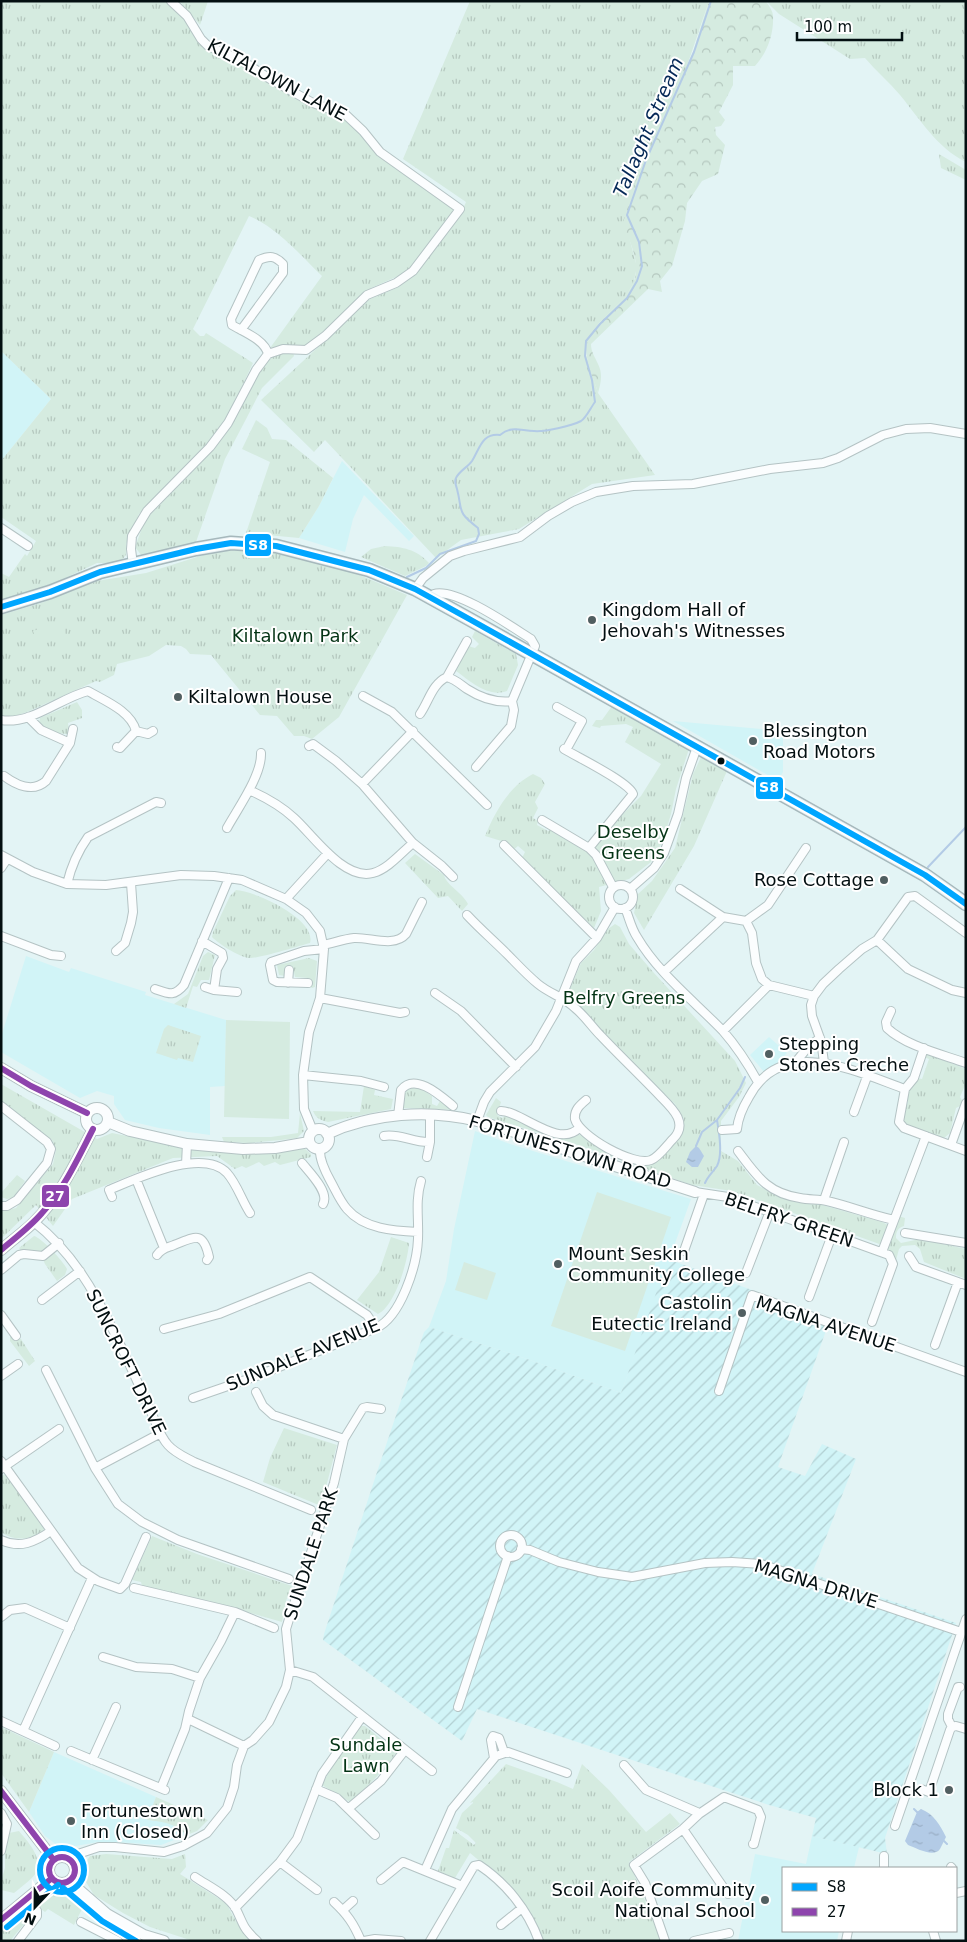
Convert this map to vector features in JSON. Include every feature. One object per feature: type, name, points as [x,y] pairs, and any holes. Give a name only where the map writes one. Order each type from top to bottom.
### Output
[{"type":"main road","points":[[1,607],[50,592],[100,572],[196,549],[232,543],[276,546],[369,570],[432,599],[698,747],[925,876],[966,904]]},
{"type":"street","name":"KILTALOWN LANE","points":[[171,1],[187,16],[201,39],[208,46],[241,60],[270,79],[313,102],[346,115],[363,131],[380,152],[460,210],[413,271],[396,283],[368,295],[326,336],[306,350],[283,349],[268,354]]},
{"type":"street","points":[[133,565],[130,549],[132,536],[147,511],[210,447],[228,423],[256,370],[268,354],[267,349],[256,339],[232,325],[231,319],[259,260],[269,256],[276,257],[283,264],[283,273],[241,330]]},
{"type":"street","points":[[415,590],[423,578],[450,556],[520,537],[548,516],[572,502],[596,492],[633,486],[693,484],[770,469],[823,463],[838,458],[883,434],[906,429],[930,428],[966,434]]},
{"type":"street","points":[[1,528],[28,546]]},
{"type":"street","points":[[420,714],[434,689],[441,680],[448,677],[467,641]]},
{"type":"street","points":[[476,767],[511,726],[514,710],[512,701],[531,654]]},
{"type":"street","points":[[448,677],[475,694],[490,700],[512,701]]},
{"type":"street","points":[[1,720],[9,722],[28,717],[76,694],[88,691],[124,713],[134,723],[136,731]]},
{"type":"street","points":[[362,696],[392,712],[487,805]]},
{"type":"street","points":[[557,706],[582,721],[565,749],[621,782],[633,794],[589,848]]},
{"type":"street","points":[[28,717],[41,730],[70,743]]},
{"type":"street","points":[[4,776],[13,783],[24,787],[36,788],[41,786],[46,782],[70,743],[73,729]]},
{"type":"street","points":[[136,731],[148,734],[153,731]]},
{"type":"street","points":[[117,747],[120,748],[136,731]]},
{"type":"street","points":[[362,784],[413,731]]},
{"type":"street","points":[[309,746],[313,744],[362,784],[413,843],[453,877]]},
{"type":"street","points":[[630,889],[654,868],[664,853],[678,814],[686,778],[698,747]]},
{"type":"street","points":[[227,828],[248,790],[260,763],[261,752]]},
{"type":"street","points":[[248,790],[272,800],[295,818],[328,853],[357,874],[373,873],[385,867],[413,843]]},
{"type":"street","points":[[67,884],[70,872],[88,837],[156,802],[161,803]]},
{"type":"street","points":[[542,820],[589,848],[596,855],[613,887]]},
{"type":"street","points":[[504,846],[597,938]]},
{"type":"street","points":[[680,889],[723,917],[746,921],[768,906],[806,848]]},
{"type":"street","points":[[286,899],[328,853]]},
{"type":"street","points":[[1,868],[4,857],[34,872],[67,884],[96,886],[182,875],[229,878],[250,882],[286,899],[306,913],[320,931],[323,947],[320,998],[309,1032],[303,1075],[304,1109],[313,1131]]},
{"type":"street","points":[[155,988],[170,994],[178,992],[184,985],[229,878]]},
{"type":"street","points":[[116,951],[125,943],[131,923],[133,912],[131,883]]},
{"type":"street","points":[[615,908],[609,898],[613,887],[620,884],[630,889]]},
{"type":"street","points":[[615,908],[625,908],[632,900],[630,889]]},
{"type":"street","points":[[824,1062],[820,1038],[812,1016],[811,1005],[814,996],[823,984],[839,969],[862,949],[877,940],[908,898],[915,896],[966,933]]},
{"type":"street","points":[[308,983],[277,982],[273,980],[270,965],[272,962],[304,951],[353,938],[388,941],[402,939],[422,902]]},
{"type":"street","points":[[478,1121],[484,1102],[490,1092],[534,1047],[562,996],[576,962],[597,938],[615,908]]},
{"type":"street","points":[[625,908],[635,935],[664,972],[723,1031],[740,1052],[758,1082]]},
{"type":"street","points":[[467,915],[537,983],[554,994],[562,996],[577,1009],[672,1108],[679,1118],[680,1126],[676,1136],[652,1160],[635,1159],[608,1149],[579,1128],[575,1118],[576,1112],[578,1107],[586,1100]]},
{"type":"street","points":[[664,972],[723,917]]},
{"type":"street","points":[[746,921],[752,933],[756,963],[762,979],[768,985],[814,996]]},
{"type":"street","points":[[1,936],[51,955],[61,956]]},
{"type":"street","points":[[877,940],[908,969],[952,990],[966,993]]},
{"type":"street","points":[[202,941],[222,953],[217,969],[214,990]]},
{"type":"street","points":[[288,983],[289,970]]},
{"type":"street","points":[[723,1031],[768,985]]},
{"type":"street","points":[[205,987],[214,990],[237,992]]},
{"type":"street","points":[[435,993],[461,1011],[516,1067]]},
{"type":"street","points":[[320,998],[400,1013],[405,1012]]},
{"type":"street","points":[[891,1011],[886,1022],[887,1028],[894,1034],[924,1048],[966,1063]]},
{"type":"street","points":[[795,1064],[808,1047],[820,1038]]},
{"type":"street","points":[[924,1048],[914,1078],[905,1089],[898,1122],[904,1128],[966,1151]]},
{"type":"street","points":[[722,1130],[737,1129],[738,1120],[752,1090],[758,1082],[788,1064],[824,1062],[868,1074],[905,1089]]},
{"type":"street","points":[[1,1068],[31,1086],[87,1113]]},
{"type":"street","points":[[854,1112],[868,1074]]},
{"type":"street","points":[[303,1075],[361,1081],[384,1088]]},
{"type":"street","points":[[398,1116],[401,1090],[411,1084],[422,1085],[433,1090],[453,1106]]},
{"type":"street","points":[[951,1145],[966,1103]]},
{"type":"street","points":[[1,1106],[47,1142],[51,1149],[47,1163],[17,1200],[7,1206],[1,1206]]},
{"type":"street","points":[[96,1107],[103,1109],[108,1115],[108,1122],[101,1130],[93,1130],[86,1121],[87,1113],[96,1107]]},
{"type":"street","points":[[501,1111],[507,1111],[528,1123],[550,1132],[569,1133],[579,1128]]},
{"type":"street","points":[[427,1157],[430,1142],[430,1115]]},
{"type":"street","name":"FORTUNESTOWN ROAD","points":[[327,1134],[355,1123],[398,1116],[430,1115],[458,1117],[478,1121],[700,1193]]},
{"type":"street","points":[[108,1122],[130,1131],[187,1144],[243,1149],[275,1148],[309,1142]]},
{"type":"street","points":[[321,1129],[327,1134],[329,1138],[328,1144],[320,1149],[312,1147],[309,1142],[309,1136],[313,1131],[321,1129]]},
{"type":"street","points":[[1,1250],[34,1222],[68,1177],[93,1130]]},
{"type":"street","points":[[384,1136],[390,1134],[430,1142]]},
{"type":"street","points":[[872,1322],[893,1264],[889,1255],[882,1252],[926,1136]]},
{"type":"street","points":[[824,1200],[844,1142]]},
{"type":"street","points":[[186,1164],[187,1144]]},
{"type":"street","points":[[320,1149],[324,1168],[335,1189],[346,1207],[357,1218],[388,1230],[418,1232]]},
{"type":"street","points":[[738,1151],[759,1179],[768,1187],[784,1195],[801,1199],[824,1200],[894,1220]]},
{"type":"street","points":[[302,1163],[312,1174],[323,1200],[335,1189]]},
{"type":"street","points":[[112,1197],[109,1190],[155,1171],[186,1164],[208,1164],[219,1166],[232,1179],[250,1213]]},
{"type":"street","points":[[136,1179],[164,1248]]},
{"type":"street","name":"SUNDALE AVENUE","points":[[192,1398],[254,1377],[376,1328],[390,1318],[400,1301],[414,1262],[418,1232],[416,1205],[421,1181]]},
{"type":"street","points":[[684,1251],[700,1193]]},
{"type":"street","name":"BELFRY GREEN","points":[[700,1193],[728,1197],[882,1252]]},
{"type":"street","points":[[746,1273],[770,1211]]},
{"type":"street","name":"SUNCROFT DRIVE","points":[[34,1222],[59,1243],[80,1272],[114,1331],[160,1434],[178,1454],[311,1510]]},
{"type":"street","points":[[905,1233],[966,1243]]},
{"type":"street","points":[[809,1297],[832,1235]]},
{"type":"street","points":[[157,1255],[164,1248],[192,1237],[198,1237],[203,1240],[207,1250],[207,1260]]},
{"type":"street","points":[[1,1270],[20,1255],[43,1256],[59,1243]]},
{"type":"street","points":[[909,1256],[916,1267],[962,1284],[935,1345]]},
{"type":"street","name":"SUNCROFT DRIVE","points":[[42,1300],[80,1272]]},
{"type":"street","points":[[164,1329],[219,1314],[310,1277],[367,1315],[376,1328]]},
{"type":"street","name":"MAGNA AVENUE","points":[[719,1391],[752,1295],[966,1372]]},
{"type":"street","points":[[1,1315],[16,1336]]},
{"type":"street","points":[[1,1376],[18,1364]]},
{"type":"street","points":[[46,1370],[94,1468],[118,1504],[142,1522],[178,1540],[289,1579]]},
{"type":"street","points":[[256,1392],[263,1406],[273,1416],[344,1439]]},
{"type":"street","name":"SUNDALE PARK","points":[[244,1746],[253,1740],[269,1722],[282,1698],[290,1670],[286,1629],[334,1483],[344,1439],[363,1408],[382,1409]]},
{"type":"street","points":[[59,1429],[2,1466],[78,1568],[92,1578],[120,1589],[125,1584],[146,1537]]},
{"type":"street","points":[[94,1468],[160,1434]]},
{"type":"street","points":[[1,1540],[9,1544],[22,1545],[35,1542],[51,1531]]},
{"type":"street","name":"MAGNA DRIVE","points":[[458,1707],[508,1556],[502,1552],[500,1545],[506,1536],[517,1536],[522,1542],[522,1550],[530,1550],[559,1562],[598,1572],[632,1577],[705,1563],[761,1564],[961,1632]]},
{"type":"street","points":[[508,1556],[515,1556],[522,1550]]},
{"type":"street","points":[[23,1731],[92,1578]]},
{"type":"street","points":[[134,1588],[235,1612],[274,1628]]},
{"type":"street","points":[[1,1617],[10,1610],[24,1608],[70,1628]]},
{"type":"street","points":[[71,1751],[163,1789],[188,1719],[200,1678],[235,1612]]},
{"type":"street","points":[[895,1826],[966,1618]]},
{"type":"street","points":[[103,1657],[136,1667],[172,1669],[200,1678]]},
{"type":"street","points":[[290,1670],[313,1677],[432,1771]]},
{"type":"street","points":[[952,1727],[948,1714],[958,1687],[960,1688]]},
{"type":"street","points":[[92,1760],[116,1707]]},
{"type":"street","points":[[236,1908],[280,1862],[297,1839],[322,1774],[362,1717]]},
{"type":"street","points":[[71,1860],[81,1853],[99,1848],[115,1847],[164,1852],[194,1841],[207,1833],[227,1808],[244,1746],[188,1719]]},
{"type":"street","points":[[1,1721],[55,1746]]},
{"type":"street","points":[[952,1727],[956,1726],[966,1729]]},
{"type":"street","points":[[921,1790],[929,1792],[952,1727]]},
{"type":"street","points":[[494,1758],[491,1740],[493,1736],[499,1738],[504,1752]]},
{"type":"street","points":[[349,1808],[381,1781],[405,1750]]},
{"type":"street","points":[[425,1870],[452,1809],[494,1758],[504,1752],[568,1773]]},
{"type":"street","points":[[624,1766],[646,1790],[699,1814]]},
{"type":"street","points":[[316,1789],[337,1798],[375,1835]]},
{"type":"street","points":[[1,1791],[53,1859]]},
{"type":"street","points":[[666,1941],[645,1883],[634,1865],[683,1829],[699,1814],[724,1797],[758,1810],[761,1817],[754,1844],[752,1844]]},
{"type":"street","points":[[1,1813],[7,1824],[1,1851]]},
{"type":"street","points":[[683,1829],[728,1894]]},
{"type":"street","points":[[60,1856],[71,1860],[76,1871],[69,1881],[60,1883],[52,1878],[49,1866],[53,1859],[60,1856]]},
{"type":"street","points":[[884,1856],[884,1867]]},
{"type":"street","points":[[280,1862],[317,1890]]},
{"type":"street","points":[[381,1880],[403,1862],[462,1886]]},
{"type":"street","points":[[430,1941],[474,1866],[479,1865],[504,1885],[522,1908],[539,1941]]},
{"type":"street","points":[[195,1877],[226,1898],[236,1908],[246,1930],[257,1941]]},
{"type":"street","points":[[1,1920],[52,1878]]},
{"type":"street","points":[[69,1881],[107,1914],[144,1935],[164,1941]]},
{"type":"street","points":[[344,1910],[353,1901]]},
{"type":"street","points":[[334,1902],[344,1910],[355,1925],[362,1941],[375,1939],[401,1941]]},
{"type":"street","points":[[501,1925],[522,1908]]},
{"type":"street","points":[[18,1941],[37,1916],[37,1911]]},
{"type":"street","points":[[81,1922],[118,1941]]},
{"type":"street","points":[[694,1941],[728,1933]]},
{"type":"shaded area","points":[[1,351],[51,399],[1,461]]},
{"type":"shaded area","points":[[342,461],[414,536],[409,541],[364,495],[353,519],[345,552],[299,538],[319,506]]},
{"type":"shaded area","points":[[673,721],[783,731],[783,772],[778,781]]},
{"type":"shaded area","points":[[26,956],[69,972],[71,968],[146,992],[145,995],[226,1020],[225,1086],[210,1087],[210,1135],[159,1128],[125,1120],[114,1104],[114,1096],[97,1091],[80,1098],[1,1052],[1,1037]]},
{"type":"shaded area","name":"Stepping Stones Creche","points":[[769,1037],[787,1053],[764,1072],[750,1055]]},
{"type":"shaded area","name":"Mount Seskin Community College","points":[[475,1131],[510,1144],[691,1199],[621,1393],[527,1359],[429,1327],[446,1281],[454,1229]]},
{"type":"shaded area","points":[[668,1259],[830,1319],[778,1467],[805,1476],[822,1444],[856,1459],[812,1574],[956,1623],[885,1838],[887,1854],[812,1836],[816,1818],[769,1805],[477,1709],[462,1741],[323,1640],[424,1332],[429,1327],[527,1359],[621,1393]]},
{"type":"shaded area","points":[[54,1752],[156,1797],[147,1820],[166,1822],[176,1826],[187,1835],[161,1845],[98,1842],[65,1848],[57,1845],[45,1836],[29,1812]]},
{"type":"shaded area","name":"Scoil Aoife Community National School","points":[[812,1836],[859,1847],[854,1867],[782,1867],[782,1932],[839,1932],[837,1941],[738,1941],[755,1854],[806,1864]]},
{"type":"green space","points":[[1,1],[167,1],[190,24],[199,41],[230,57],[298,100],[342,117],[353,125],[374,152],[460,213],[412,270],[371,288],[305,348],[293,345],[270,348],[322,276],[270,227],[249,216],[193,329],[200,336],[204,336],[206,333],[253,363],[226,420],[210,442],[139,514],[126,544],[126,555],[121,561],[97,563],[44,588],[1,603],[1,573],[9,577],[25,554],[27,556],[36,541],[1,517],[1,461],[51,399],[1,351]]},
{"type":"green space","points":[[178,1],[208,1],[200,25],[181,3]]},
{"type":"green space","points":[[470,1],[709,1],[629,237],[637,267],[633,284],[626,296],[599,323],[588,342],[586,355],[598,393],[655,475],[592,484],[519,529],[461,540],[436,558],[325,440],[314,452],[261,400],[370,299],[399,287],[416,273],[459,218],[466,202],[403,159]]},
{"type":"green space","points":[[709,1],[766,1],[773,14],[771,36],[763,55],[755,66],[733,66],[733,85],[719,112],[725,120],[721,126],[715,127],[716,135],[725,145],[718,174],[702,181],[687,203],[685,221],[672,266],[660,281],[662,292],[648,289],[591,344],[592,352],[601,371],[598,393],[587,360],[588,341],[594,329],[621,301],[634,281],[636,269],[634,254],[622,226],[635,183],[693,52]]},
{"type":"green space","points":[[766,1],[966,1],[966,162],[946,149],[938,141],[900,95],[865,58],[850,59],[779,14]]},
{"type":"green space","points":[[939,154],[966,170],[966,180],[941,168]]},
{"type":"green space","points":[[293,352],[294,356],[262,388],[225,459],[196,542],[142,556],[135,547],[145,520],[200,464],[227,432],[252,383],[268,361],[275,355]]},
{"type":"green space","points":[[256,420],[267,428],[272,439],[286,440],[333,478],[319,506],[299,538],[246,533],[270,462],[242,449]]},
{"type":"green space","points":[[385,546],[409,550],[429,563],[405,576],[361,557],[371,549]]},
{"type":"green space","name":"Kiltalown Park","points":[[255,550],[275,553],[350,571],[407,595],[339,717],[312,739],[304,736],[294,736],[277,716],[260,715],[211,655],[190,654],[181,646],[166,645],[149,656],[117,664],[114,675],[100,682],[96,681],[27,712],[12,717],[1,717],[1,615],[41,603],[97,581],[146,573],[213,552]]},
{"type":"green space","points":[[61,621],[66,636],[38,646],[33,631]]},
{"type":"green space","points":[[475,631],[516,654],[518,665],[507,691],[500,693],[486,690],[473,684],[456,671],[457,665],[468,646],[475,648],[479,644],[472,637]]},
{"type":"green space","points":[[77,702],[82,710],[82,718],[68,723],[69,731],[67,734],[54,733],[39,723],[40,718]]},
{"type":"green space","name":"Deselby Greens","points":[[612,706],[689,749],[676,789],[663,841],[651,862],[629,879],[599,887],[601,911],[594,928],[521,860],[525,852],[518,846],[512,851],[508,843],[485,836],[504,800],[517,785],[533,774],[541,778],[545,784],[535,802],[538,808],[533,818],[538,821],[537,825],[548,831],[550,830],[585,851],[598,843],[641,796],[661,764],[625,742],[633,727],[626,724],[601,726],[600,728],[592,726],[596,720],[602,720]]},
{"type":"green space","name":"Deselby Greens","points":[[702,755],[727,771],[694,846],[644,930],[634,913],[638,894],[652,881],[675,848],[693,774]]},
{"type":"green space","points":[[415,854],[444,875],[445,879],[462,896],[468,904],[462,911],[448,896],[438,898],[405,863]]},
{"type":"green space","points":[[236,890],[257,895],[295,916],[310,934],[310,943],[249,958],[235,953],[219,943],[212,937],[213,932],[230,896]]},
{"type":"green space","name":"Belfry Greens","points":[[615,924],[620,927],[629,944],[654,973],[735,1061],[746,1083],[739,1097],[721,1121],[721,1151],[738,1161],[757,1185],[777,1196],[795,1202],[822,1205],[890,1226],[898,1216],[905,1218],[904,1226],[896,1233],[896,1238],[901,1243],[920,1239],[966,1249],[966,1279],[924,1262],[920,1249],[915,1245],[902,1246],[899,1249],[896,1260],[882,1245],[732,1191],[692,1185],[486,1115],[496,1098],[501,1102],[497,1115],[502,1118],[506,1115],[532,1128],[560,1136],[578,1134],[640,1164],[647,1165],[654,1163],[681,1134],[684,1119],[675,1104],[598,1029],[569,991],[581,963],[594,950],[608,929]]},
{"type":"green space","points":[[208,952],[215,955],[209,980],[201,980],[197,987],[193,986],[186,1008],[174,1004],[188,994],[203,956]]},
{"type":"green space","points":[[309,958],[317,961],[315,987],[308,986],[308,978],[295,977],[293,968],[286,968],[285,976],[279,975],[277,965]]},
{"type":"green space","points":[[226,1020],[290,1022],[289,1119],[224,1117]]},
{"type":"green space","points":[[168,1025],[201,1036],[193,1062],[178,1058],[177,1060],[156,1053],[164,1029]]},
{"type":"green space","points":[[927,1054],[966,1069],[966,1083],[960,1097],[962,1100],[960,1106],[956,1108],[950,1133],[944,1138],[904,1124],[902,1120],[908,1102],[908,1091],[917,1078],[922,1079],[929,1059],[924,1057]]},
{"type":"green space","points":[[1,1084],[97,1139],[112,1133],[177,1146],[271,1152],[304,1148],[311,1154],[311,1157],[280,1165],[275,1162],[264,1166],[259,1162],[246,1168],[242,1166],[235,1169],[217,1156],[173,1158],[72,1199],[53,1226],[36,1205],[1,1239],[1,1210],[16,1208],[53,1164],[56,1150],[52,1140],[1,1103]]},
{"type":"green space","points":[[364,1086],[375,1090],[374,1095],[393,1099],[391,1109],[328,1122],[319,1118],[314,1113],[313,1111],[360,1112]]},
{"type":"green space","points":[[412,1087],[422,1089],[432,1096],[432,1104],[437,1106],[440,1101],[444,1101],[456,1110],[403,1108],[403,1093]]},
{"type":"green space","points":[[300,1113],[304,1131],[297,1138],[250,1143],[224,1142],[222,1137],[271,1137],[298,1133]]},
{"type":"green space","points":[[17,1175],[25,1181],[13,1198],[1,1197],[1,1193]]},
{"type":"green space","points":[[597,1192],[671,1217],[625,1351],[551,1326]]},
{"type":"green space","points":[[34,1236],[52,1250],[67,1269],[65,1275],[57,1281],[45,1264],[39,1251],[21,1251],[19,1248]]},
{"type":"green space","points":[[391,1237],[409,1243],[408,1251],[395,1293],[390,1302],[378,1314],[357,1300],[379,1272]]},
{"type":"green space","points":[[464,1262],[496,1273],[487,1300],[455,1290]]},
{"type":"green space","points":[[10,1333],[17,1340],[21,1339],[35,1361],[29,1366],[10,1341]]},
{"type":"green space","points":[[284,1428],[337,1445],[321,1506],[263,1482],[270,1458]]},
{"type":"green space","points":[[7,1474],[44,1525],[44,1530],[34,1536],[17,1538],[1,1532],[1,1476]]},
{"type":"green space","points":[[152,1536],[197,1554],[292,1586],[286,1601],[282,1622],[226,1606],[142,1586],[141,1582],[132,1580]]},
{"type":"green space","name":"Sundale Lawn","points":[[358,1726],[365,1726],[397,1752],[385,1768],[350,1802],[322,1785],[334,1762]]},
{"type":"green space","points":[[1,1727],[54,1752],[29,1812],[1,1773]]},
{"type":"green space","points":[[506,1764],[573,1789],[582,1764],[609,1790],[646,1832],[670,1813],[680,1824],[629,1862],[662,1941],[543,1941],[532,1916],[506,1883],[470,1853],[455,1878],[438,1871],[446,1848],[449,1848],[454,1830],[474,1845],[476,1843],[468,1835],[456,1828],[462,1813],[473,1803],[470,1803]]},
{"type":"green space","points":[[156,1797],[208,1820],[197,1831],[187,1835],[168,1824],[147,1820]]},
{"type":"green space","points":[[19,1831],[36,1854],[38,1865],[37,1871],[27,1883],[14,1893],[1,1890],[1,1881],[5,1868],[5,1850],[9,1833]]},
{"type":"green space","points":[[106,1854],[172,1859],[185,1854],[186,1867],[180,1874],[226,1903],[238,1925],[253,1941],[193,1941],[150,1927],[123,1913],[94,1895],[86,1882],[84,1865],[90,1856]]},
{"type":"green space","points":[[53,1895],[69,1895],[83,1907],[74,1925],[48,1909],[45,1912],[38,1907],[10,1941],[1,1941],[1,1928]]},
{"type":"green space","points":[[642,1918],[647,1932],[619,1941],[614,1927]]},
{"type":"water","points":[[696,1146],[704,1156],[698,1167],[692,1167],[686,1162],[690,1152]]},
{"type":"water","points":[[921,1809],[933,1817],[946,1837],[940,1849],[934,1853],[925,1852],[908,1845],[905,1841],[917,1812]]},
{"type":"waterway","name":"Tallaght Stream","points":[[407,577],[426,568],[440,554],[476,541],[479,534],[478,528],[463,514],[455,481],[459,473],[472,461],[485,439],[513,429],[539,431],[571,425],[583,420],[595,402],[592,380],[585,356],[586,341],[600,324],[627,298],[637,281],[642,266],[639,242],[627,215],[646,160],[694,52],[711,1]]},
{"type":"waterway","points":[[928,867],[966,827]]},
{"type":"waterway","points":[[705,1183],[717,1166],[720,1156],[717,1120],[740,1088],[745,1077]]},
{"type":"waterway","points":[[696,1146],[702,1132],[717,1120]]},
{"type":"waterway","points":[[914,1809],[917,1812]]},
{"type":"waterway","points":[[944,1841],[947,1844]]},
{"type":"transit line","name":"S8","points":[[1,607],[50,592],[100,572],[196,549],[231,543],[276,546],[369,570],[415,589],[471,620],[925,875],[966,904]]},
{"type":"transit line","name":"27","points":[[1,1068],[31,1086],[87,1113]]},
{"type":"transit line","name":"27","points":[[1,1250],[32,1223],[50,1204],[70,1173],[93,1129]]},
{"type":"transit line","name":"27","points":[[1,1791],[53,1859]]},
{"type":"transit line","points":[[58,1848],[66,1848],[78,1854],[84,1870],[78,1886],[66,1892],[58,1892],[46,1886],[40,1874],[40,1866],[46,1854],[58,1848]]},
{"type":"transit line","name":"27","points":[[62,1857],[71,1861],[75,1870],[71,1879],[62,1883],[53,1879],[49,1870],[53,1861],[62,1857]]},
{"type":"transit line","name":"27","points":[[1,1920],[52,1878]]},
{"type":"transit line","points":[[7,1927],[58,1885]]},
{"type":"transit line","points":[[63,1888],[102,1921],[136,1941]]},
{"type":"place","name":"Kingdom Hall of Jehovah's Witnesses","points":[[592,620]]},
{"type":"place","name":"Kiltalown House","points":[[178,697]]},
{"type":"place","name":"Blessington Road Motors","points":[[753,741]]},
{"type":"place","name":"Rose Cottage","points":[[884,880]]},
{"type":"place","name":"Stepping Stones Creche","points":[[769,1054]]},
{"type":"place","name":"Mount Seskin Community College","points":[[558,1264]]},
{"type":"place","name":"Castolin Eutectic Ireland","points":[[742,1313]]},
{"type":"place","name":"Block 1","points":[[949,1790]]},
{"type":"place","name":"Fortunestown Inn (Closed)","points":[[71,1821]]},
{"type":"place","name":"Scoil Aoife Community National School","points":[[765,1900]]}]
